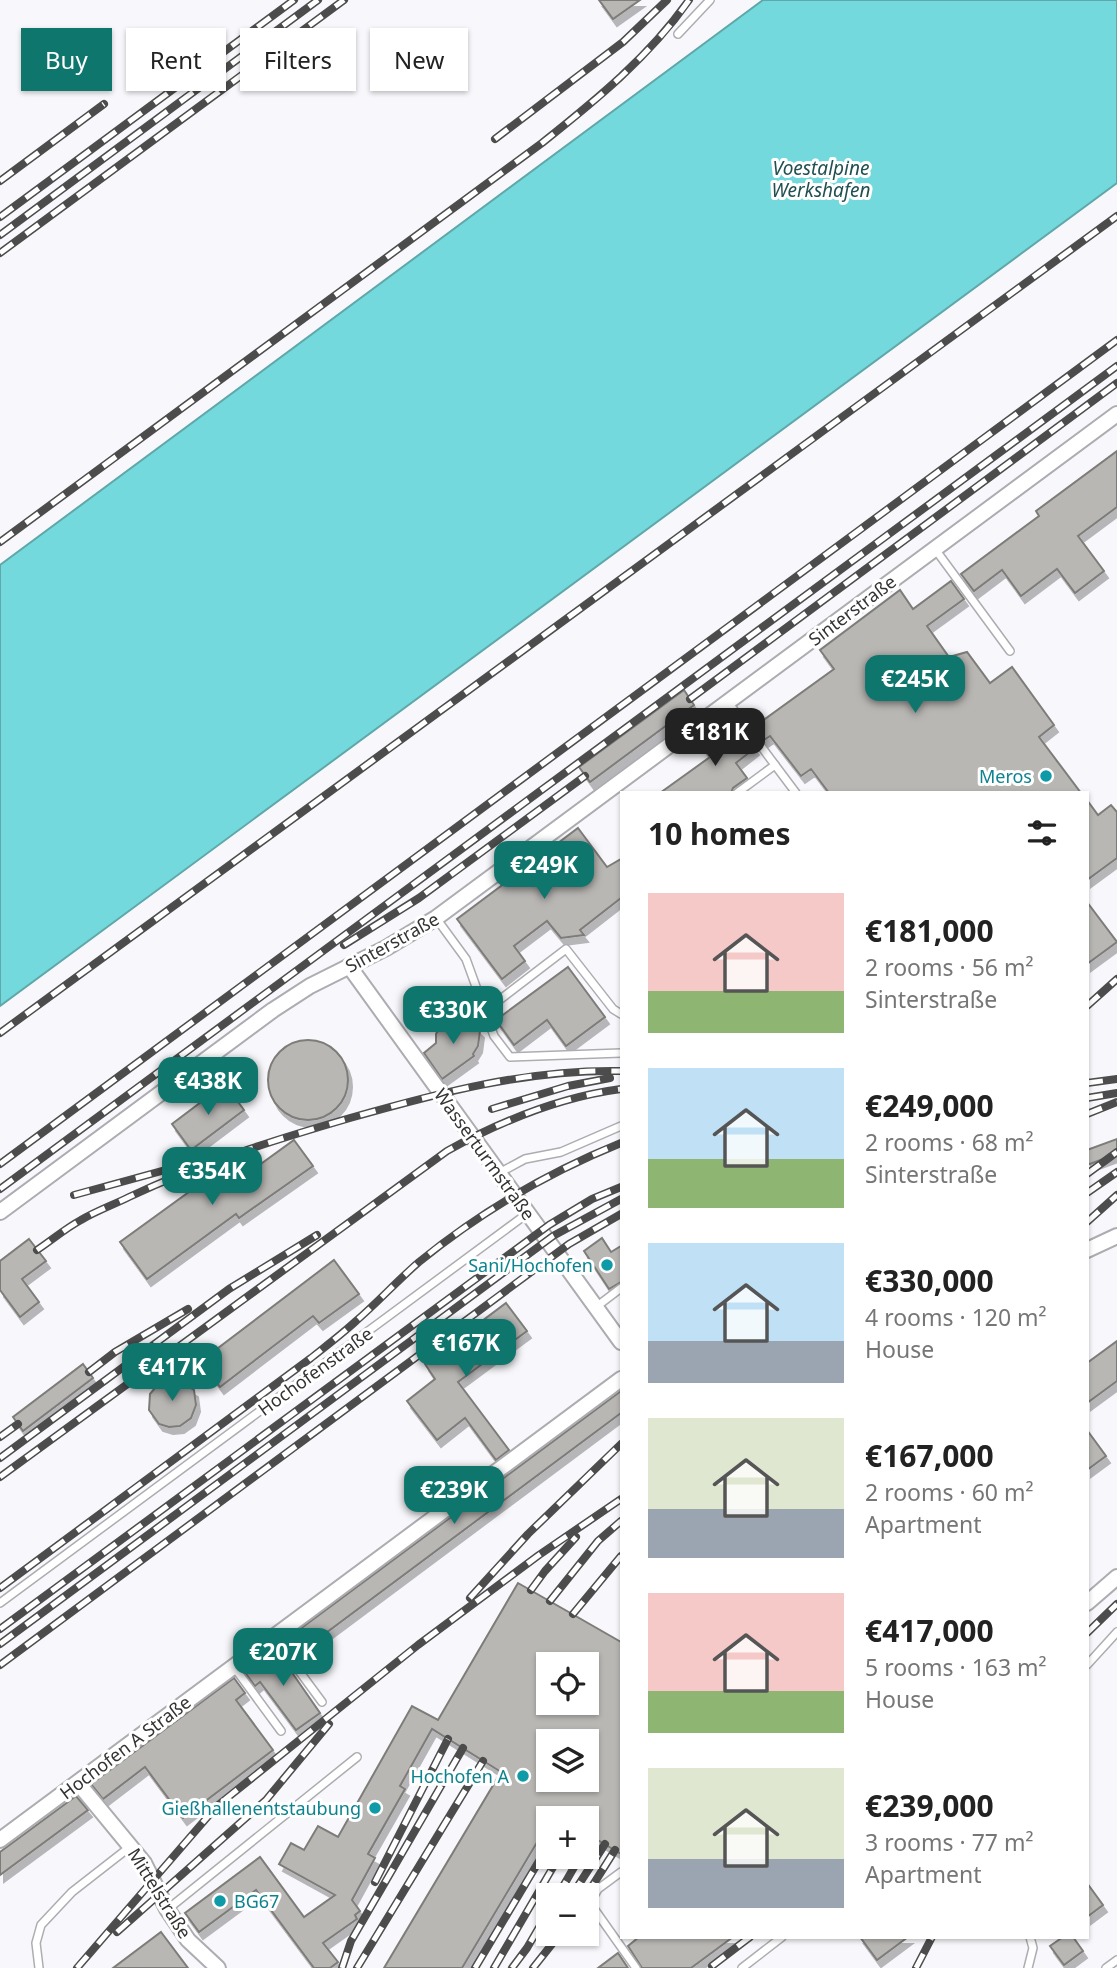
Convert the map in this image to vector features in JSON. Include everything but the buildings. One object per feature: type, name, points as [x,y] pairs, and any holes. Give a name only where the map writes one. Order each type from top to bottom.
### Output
[{"type":"street","name":"Sinterstraße","points":[[0,1212],[273,1010],[310,986],[409,936],[436,918],[1117,414]]},
{"type":"street","name":"Wasserturmstraße","points":[[349,966],[620,1341]]},
{"type":"street","points":[[1089,1249],[1117,1236]]},
{"type":"street","name":"Hochofen A Straße","points":[[0,1840],[620,1380]]},
{"type":"street","points":[[1089,1601],[1117,1577]]},
{"type":"street","name":"Mittelstraße","points":[[78,1783],[131,1846],[153,1878],[167,1909],[188,1940],[218,1968]]},
{"type":"lane","points":[[678,34],[710,0]]},
{"type":"lane","points":[[935,549],[1010,650]]},
{"type":"lane","points":[[728,702],[794,791]]},
{"type":"lane","points":[[740,791],[775,765]]},
{"type":"lane","points":[[436,918],[466,959],[494,1036],[510,1056],[620,1053]]},
{"type":"lane","points":[[485,1012],[566,949],[613,1009],[620,1013]]},
{"type":"lane","points":[[499,1173],[525,1159],[561,1152],[620,1126]]},
{"type":"lane","name":"Hochofenstraße","points":[[0,1603],[528,1213]]},
{"type":"lane","points":[[596,1307],[620,1290]]},
{"type":"lane","points":[[1089,1663],[1117,1632]]},
{"type":"lane","points":[[274,1637],[322,1702]]},
{"type":"lane","points":[[234,1667],[282,1731]]},
{"type":"lane","points":[[167,1909],[357,1757]]},
{"type":"lane","points":[[39,1968],[36,1943],[41,1925],[72,1892],[131,1846]]},
{"type":"lane","points":[[620,1873],[598,1889],[590,1903],[636,1968]]},
{"type":"lane","points":[[742,1968],[779,1939]]},
{"type":"lane","points":[[1028,1968],[1033,1948],[1031,1939]]},
{"type":"lane","points":[[1106,1968],[1117,1960]]},
{"type":"water","name":"Voestalpine Werkshafen","points":[[763,0],[1117,0],[1117,183],[0,1006],[0,565]]},
{"type":"railway","points":[[0,217],[294,0]]},
{"type":"railway","points":[[0,235],[318,0]]},
{"type":"railway","points":[[0,253],[344,0]]},
{"type":"railway","points":[[495,139],[623,42],[667,0]]},
{"type":"railway","points":[[0,542],[542,143],[602,94],[639,59],[689,0]]},
{"type":"railway","points":[[0,181],[104,104]]},
{"type":"railway","points":[[0,1033],[1117,216]]},
{"type":"railway","points":[[0,1164],[1117,340]]},
{"type":"railway","points":[[0,1189],[1117,366]]},
{"type":"railway","points":[[690,699],[1117,383]]},
{"type":"railway","points":[[344,945],[419,898],[585,776]]},
{"type":"railway","points":[[1089,1004],[1117,979]]},
{"type":"railway","points":[[37,1250],[87,1217],[156,1185],[238,1153],[294,1135],[484,1084],[552,1074],[620,1071]]},
{"type":"railway","points":[[492,1109],[568,1086],[610,1078]]},
{"type":"railway","points":[[1089,1083],[1117,1079]]},
{"type":"railway","points":[[0,1477],[447,1151],[488,1130],[553,1104],[620,1089]]},
{"type":"railway","points":[[1089,1098],[1117,1093]]},
{"type":"railway","points":[[1089,1113],[1117,1102]]},
{"type":"railway","points":[[0,1588],[311,1358],[351,1326],[442,1244],[490,1210],[541,1180],[620,1143]]},
{"type":"railway","points":[[1089,1173],[1117,1152]]},
{"type":"railway","points":[[74,1195],[180,1166]]},
{"type":"railway","points":[[1089,1192],[1117,1172]]},
{"type":"railway","points":[[0,1629],[549,1225],[592,1199],[620,1187]]},
{"type":"railway","points":[[1089,1220],[1117,1195]]},
{"type":"railway","points":[[0,1644],[553,1236],[620,1200]]},
{"type":"railway","points":[[0,1665],[569,1244],[620,1215]]},
{"type":"railway","points":[[0,1458],[229,1289],[317,1235]]},
{"type":"railway","points":[[89,1372],[115,1352],[188,1309]]},
{"type":"railway","points":[[0,1437],[18,1424]]},
{"type":"railway","points":[[470,1598],[528,1534],[620,1445]]},
{"type":"railway","points":[[77,1968],[217,1806],[418,1645],[539,1555],[620,1500]]},
{"type":"railway","points":[[550,1601],[598,1541],[620,1522]]},
{"type":"railway","points":[[531,1590],[576,1537]]},
{"type":"railway","points":[[573,1614],[620,1557]]},
{"type":"railway","points":[[1089,1631],[1117,1604]]},
{"type":"railway","points":[[117,1932],[266,1800],[329,1724]]},
{"type":"railway","points":[[375,1882],[448,1739]]},
{"type":"railway","points":[[342,1968],[351,1941],[463,1748]]},
{"type":"railway","points":[[357,1968],[483,1761]]},
{"type":"railway","points":[[580,1883],[605,1844]]},
{"type":"railway","points":[[594,1883],[615,1850]]},
{"type":"railway","points":[[475,1968],[536,1866]]},
{"type":"railway","points":[[494,1968],[552,1869]]},
{"type":"railway","points":[[565,1883],[573,1869]]},
{"type":"railway","points":[[512,1968],[536,1933]]},
{"type":"railway","points":[[712,1966],[747,1939]]},
{"type":"railway","points":[[916,1968],[931,1939]]},
{"type":"railway","points":[[533,1968],[550,1946]]},
{"type":"place","name":"Meros","points":[[1046,776]]},
{"type":"place","name":"Sani/Hochofen","points":[[607,1265]]},
{"type":"place","name":"Hochofen A","points":[[523,1776]]},
{"type":"place","name":"Gießhallenentstaubung","points":[[375,1808]]},
{"type":"place","name":"BG67","points":[[220,1901]]}]
